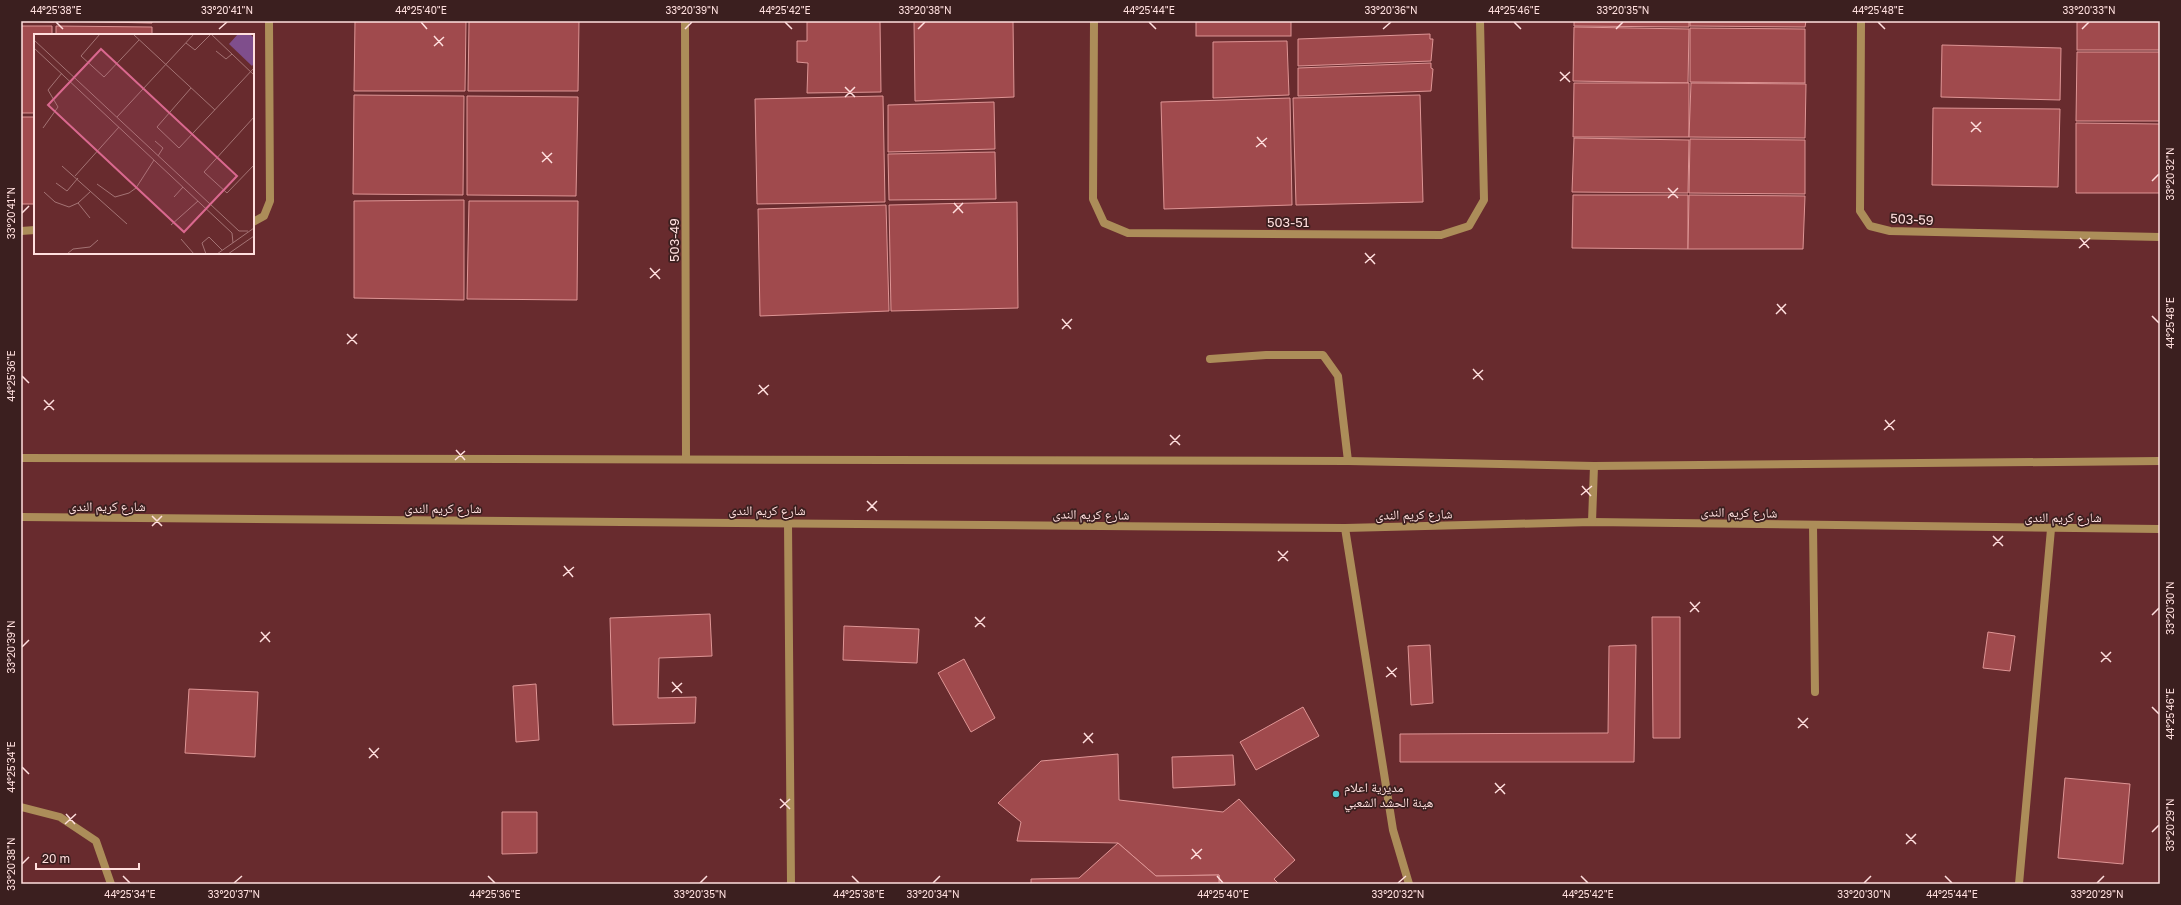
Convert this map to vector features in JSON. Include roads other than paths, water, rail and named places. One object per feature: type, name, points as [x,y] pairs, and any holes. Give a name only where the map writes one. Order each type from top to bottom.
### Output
[{"type":"street","points":[[254,221],[264,216],[270,201],[269,21]]},
{"type":"street","name":"503-49","points":[[685,21],[686,458]]},
{"type":"street","name":"503-51","points":[[1094,21],[1093,199],[1104,223],[1128,233],[1434,235],[1441,235],[1469,226],[1484,200],[1480,21]]},
{"type":"street","name":"503-59","points":[[1861,21],[1860,211],[1870,226],[1890,231],[2160,237]]},
{"type":"street","points":[[21,230],[34,230]]},
{"type":"street","points":[[1210,359],[1266,355],[1323,355],[1338,376],[1348,461]]},
{"type":"street","points":[[21,458],[686,458],[1348,461],[1594,466],[2160,461]]},
{"type":"street","points":[[1592,522],[1594,466]]},
{"type":"street","name":"شارع كريم الندى","points":[[21,517],[1345,528],[1592,522],[2051,529],[2160,529]]},
{"type":"street","points":[[788,523],[790,884]]},
{"type":"street","points":[[1813,525],[1815,692]]},
{"type":"street","points":[[1345,528],[1393,830],[1409,884]]},
{"type":"street","points":[[2019,884],[2051,529]]},
{"type":"street","points":[[21,807],[60,817],[96,841],[111,884]]},
{"type":"place","name":"مديرية اعلام هيئة الحشد الشعبي","points":[[1336,794]]}]
